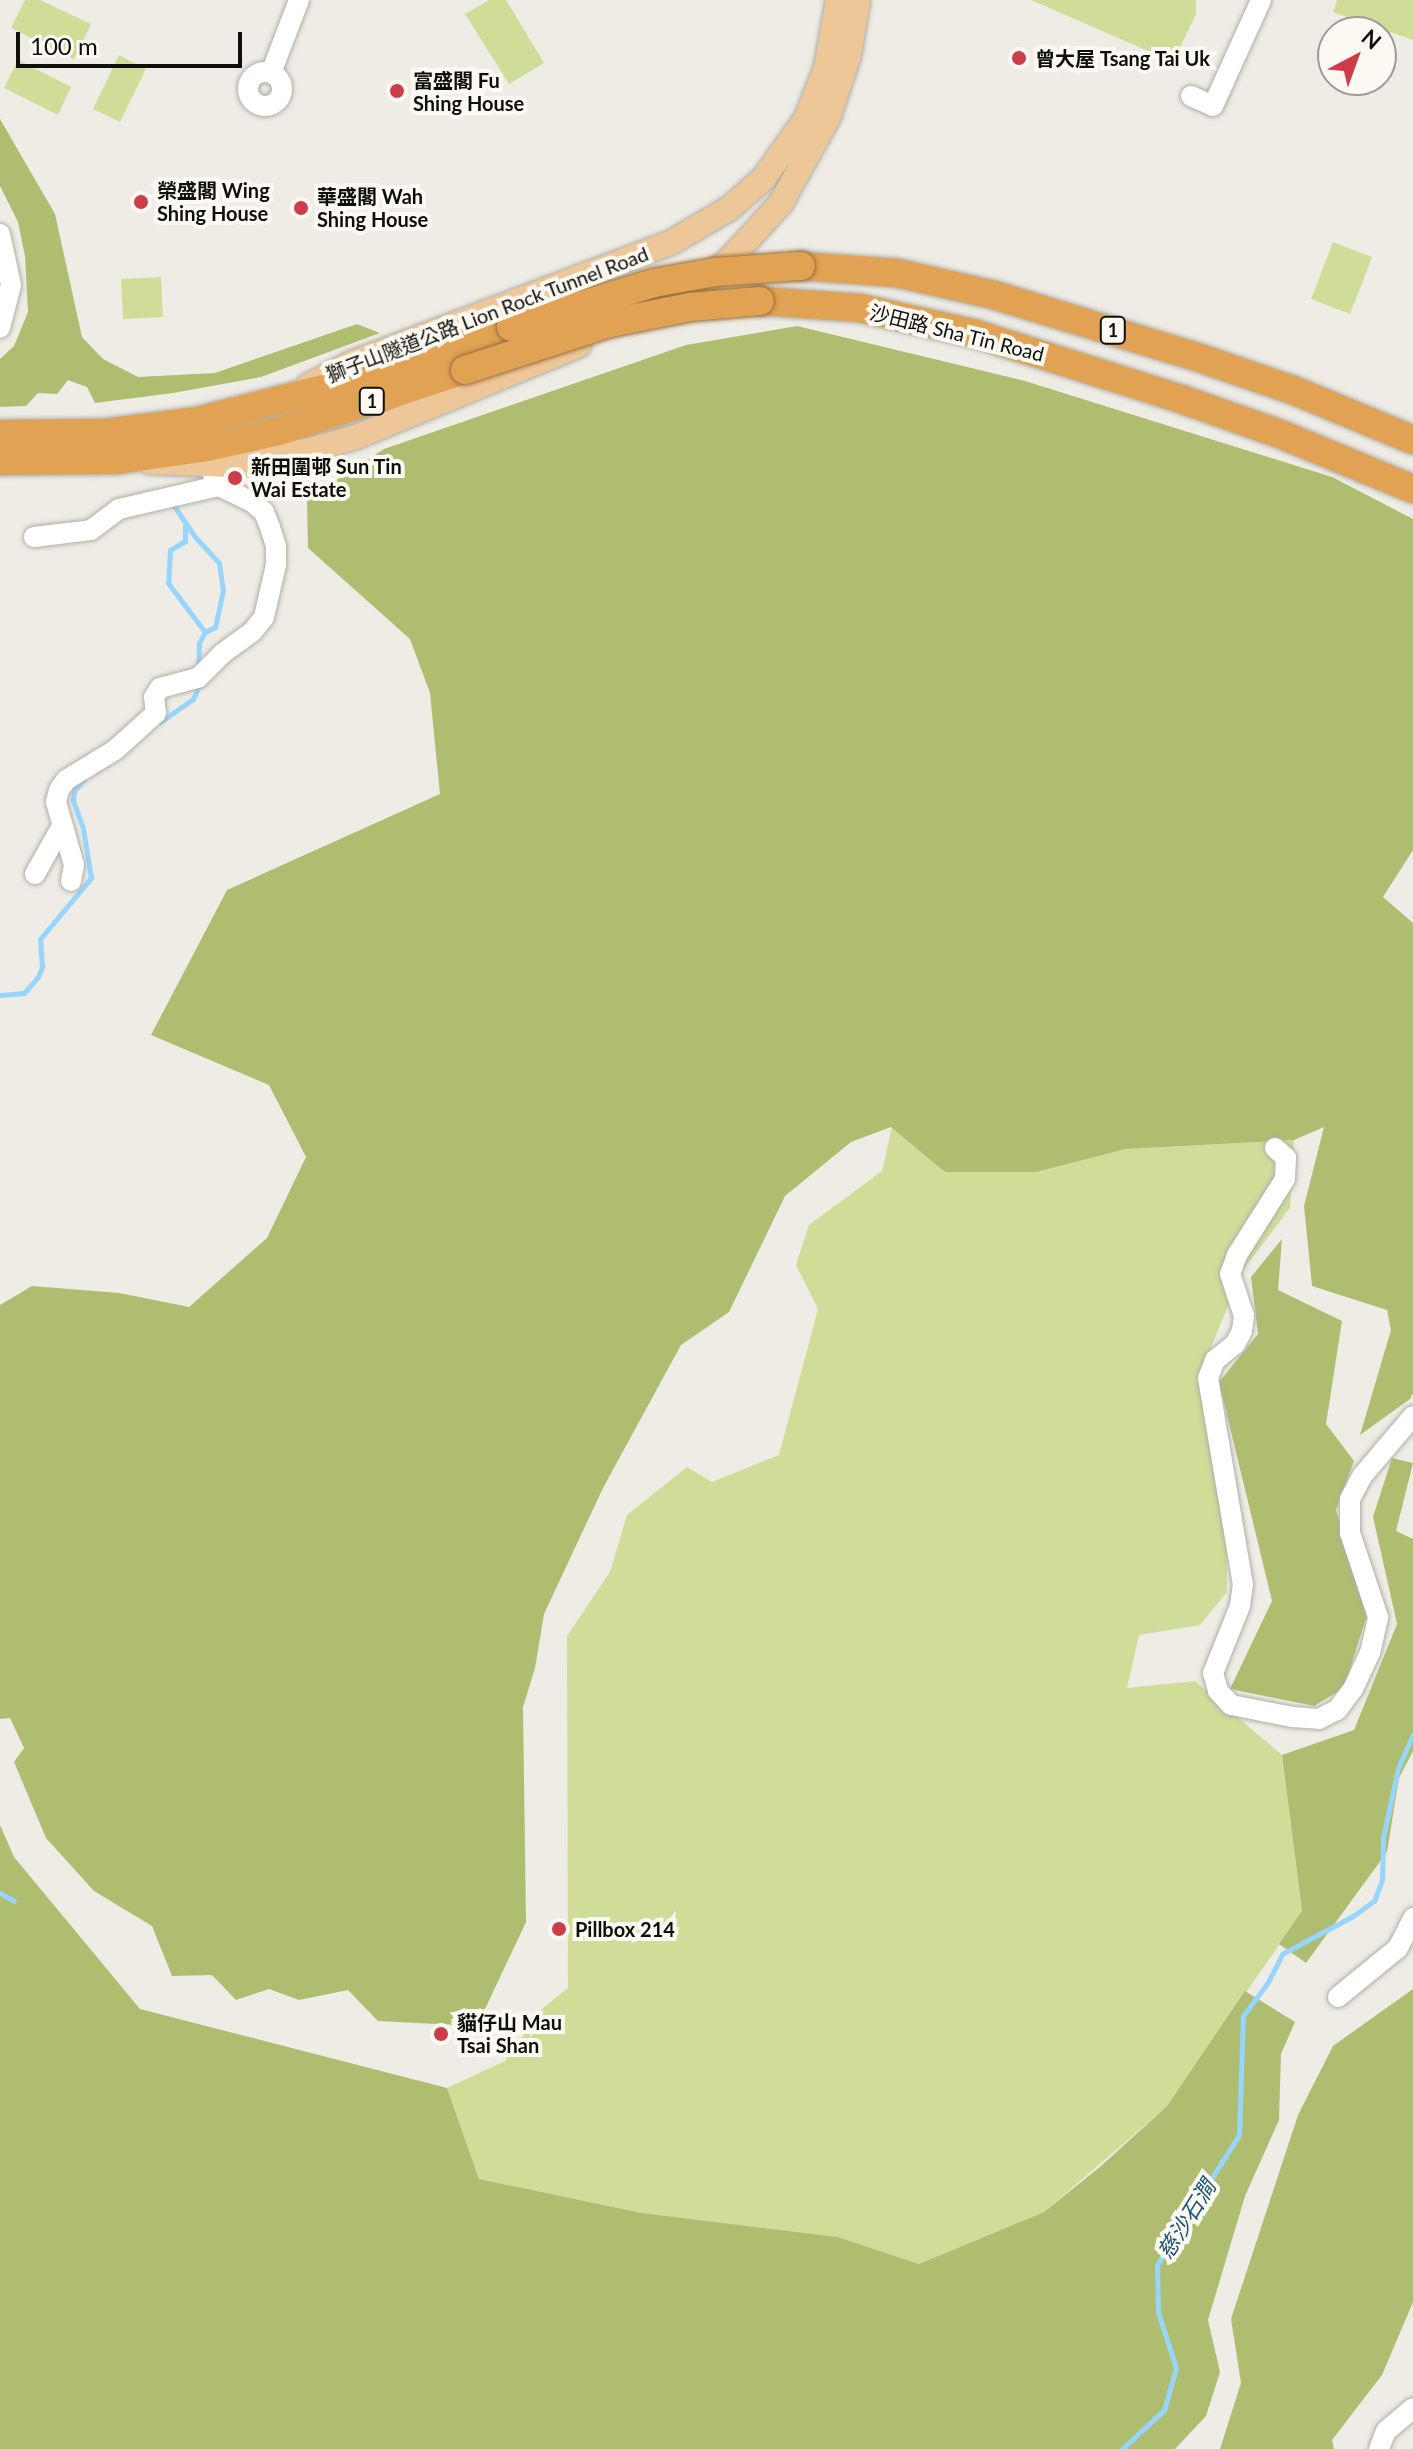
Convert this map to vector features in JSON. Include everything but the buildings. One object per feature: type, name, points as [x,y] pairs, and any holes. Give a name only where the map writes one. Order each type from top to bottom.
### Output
[{"type":"highway","name":"沙田路 Sha Tin Road","points":[[282,399],[358,380],[511,327],[654,283],[715,272],[801,266],[933,279],[1008,299],[1293,390],[1413,440]]},
{"type":"highway","name":"沙田路 Sha Tin Road","points":[[117,460],[207,447],[267,434],[610,323],[690,307],[760,301],[860,308],[976,334],[1196,404],[1413,489]]},
{"type":"highway","name":"獅子山隧道公路 Lion Rock Tunnel Road","points":[[0,434],[140,430],[197,421],[282,399]]},
{"type":"highway","name":"1","points":[[0,461],[117,460]]},
{"type":"main road","name":"獅子山隧道公路 Lion Rock Tunnel Road","points":[[282,399],[352,363],[672,242],[730,208],[772,168],[806,119],[826,68],[838,0]]},
{"type":"main road","points":[[117,460],[214,476],[356,437],[623,328],[700,286],[766,221],[800,173],[841,85],[858,0]]},
{"type":"street","points":[[271,73],[299,0]]},
{"type":"street","points":[[1191,96],[1213,106],[1261,0]]},
{"type":"street","points":[[0,234],[11,285],[0,328]]},
{"type":"street","points":[[34,537],[91,530],[119,509],[214,476],[264,512],[276,546],[276,565],[264,617],[252,632],[223,653],[198,678],[160,688],[154,697],[156,713],[115,750],[66,780],[56,802],[74,865],[71,881]]},
{"type":"street","points":[[35,874],[62,826]]},
{"type":"street","points":[[1275,1148],[1286,1158],[1285,1179],[1237,1255],[1230,1274],[1243,1312],[1243,1326],[1235,1344],[1213,1363],[1208,1378],[1243,1584],[1240,1606],[1213,1673],[1218,1691],[1231,1705],[1319,1719],[1337,1710],[1353,1689],[1375,1637],[1378,1617],[1351,1540],[1350,1499],[1363,1475],[1413,1416]]},
{"type":"street","points":[[1338,1997],[1398,1948],[1413,1918]]},
{"type":"street","points":[[1379,2449],[1386,2431],[1413,2408]]},
{"type":"green space","points":[[25,0],[40,0],[91,24],[74,59],[11,28]]},
{"type":"green space","points":[[489,0],[506,0],[544,63],[509,84],[465,14]]},
{"type":"green space","points":[[1031,0],[1196,0],[1196,14],[1173,62]]},
{"type":"green space","points":[[1337,0],[1413,0],[1413,40],[1397,34],[1397,16],[1344,16],[1333,12]]},
{"type":"green space","points":[[119,55],[146,69],[120,122],[93,109]]},
{"type":"green space","points":[[18,60],[71,87],[58,115],[4,88]]},
{"type":"green space","points":[[0,119],[55,214],[82,337],[103,359],[138,377],[215,373],[357,324],[380,333],[261,377],[95,403],[87,387],[68,380],[57,394],[38,393],[26,406],[0,407],[0,359],[14,346],[28,312],[25,256],[18,222],[0,186]]},
{"type":"green space","points":[[1333,242],[1372,257],[1350,314],[1311,299]]},
{"type":"green space","points":[[161,277],[163,317],[123,319],[121,279]]},
{"type":"green space","points":[[797,326],[1025,381],[1332,477],[1413,519],[1413,850],[1383,897],[1413,923],[1413,1393],[1410,1399],[1360,1435],[1391,1330],[1387,1310],[1312,1286],[1304,1206],[1324,1127],[1294,1140],[1126,1149],[1036,1172],[945,1172],[891,1127],[851,1142],[785,1196],[729,1312],[681,1345],[603,1488],[544,1614],[535,1668],[523,1707],[526,1922],[477,2026],[378,2021],[348,1990],[299,2000],[269,1989],[236,2000],[212,1975],[172,1976],[152,1926],[94,1891],[46,1838],[14,1762],[24,1748],[10,1718],[0,1719],[0,1305],[32,1286],[119,1293],[189,1307],[267,1238],[306,1157],[269,1085],[151,1035],[227,890],[440,794],[430,693],[410,639],[308,548],[307,499],[384,449],[686,345]]},
{"type":"green space","points":[[892,1127],[945,1172],[1036,1172],[1126,1149],[1294,1140],[1290,1208],[1243,1270],[1199,1376],[1227,1499],[1227,1592],[1200,1625],[1139,1635],[1127,1688],[1195,1681],[1282,1755],[1302,1912],[1167,2106],[1044,2212],[919,2264],[838,2237],[642,2213],[479,2179],[447,2088],[505,2061],[543,2008],[568,1988],[567,1636],[610,1572],[627,1515],[687,1467],[712,1482],[779,1455],[818,1309],[796,1265],[809,1225],[882,1171]]},
{"type":"green space","points":[[1282,1239],[1278,1290],[1342,1321],[1326,1424],[1354,1461],[1336,1510],[1368,1612],[1344,1688],[1314,1706],[1230,1689],[1272,1601],[1219,1382],[1258,1334],[1251,1277]]},
{"type":"green space","points":[[1392,1458],[1413,1463],[1396,1531],[1413,1539],[1413,1751],[1399,1778],[1387,1852],[1306,1963],[1279,1944],[1302,1911],[1282,1755],[1354,1730],[1397,1624],[1373,1517]]},
{"type":"green space","points":[[0,1825],[14,1857],[140,2009],[447,2088],[479,2179],[642,2213],[838,2237],[919,2264],[1044,2212],[1101,2166],[1167,2106],[1245,1991],[1295,2022],[1281,2054],[1279,2120],[1245,2196],[1208,2320],[1220,2372],[1206,2416],[1175,2449],[0,2449]]},
{"type":"green space","points":[[1413,1989],[1413,2302],[1382,2375],[1332,2440],[1334,2449],[1220,2449],[1241,2383],[1231,2319],[1298,2115],[1333,2046]]},
{"type":"water","points":[[243,179],[251,182],[254,190],[251,198],[243,201],[235,198],[232,190],[235,182]]},
{"type":"waterway","points":[[172,503],[195,537],[219,563],[223,590],[215,627],[205,632],[199,643],[198,670]]},
{"type":"waterway","points":[[185,526],[185,541],[170,550],[168,583],[205,632]]},
{"type":"waterway","points":[[160,722],[193,699],[200,683]]},
{"type":"waterway","points":[[0,995],[24,993],[38,977],[42,967],[40,939],[91,878],[83,828],[73,800],[74,791],[85,778]]},
{"type":"waterway","name":"慈沙石澗","points":[[1122,2449],[1164,2410],[1176,2368],[1158,2312],[1157,2265],[1239,2135],[1243,2016],[1268,1982],[1282,1954],[1353,1916],[1374,1901],[1382,1880],[1383,1838],[1398,1768],[1413,1734]]},
{"type":"waterway","points":[[0,1893],[14,1901]]},
{"type":"place","name":"曾大屋 Tsang Tai Uk","points":[[1019,58]]},
{"type":"place","name":"富盛閣 Fu Shing House","points":[[397,91]]},
{"type":"place","name":"榮盛閣 Wing Shing House","points":[[141,202]]},
{"type":"place","name":"華盛閣 Wah Shing House","points":[[301,208]]},
{"type":"place","name":"新田圍邨 Sun Tin Wai Estate","points":[[235,478]]},
{"type":"place","name":"Pillbox 214","points":[[559,1929]]},
{"type":"place","name":"貓仔山 Mau Tsai Shan","points":[[441,2034]]}]
